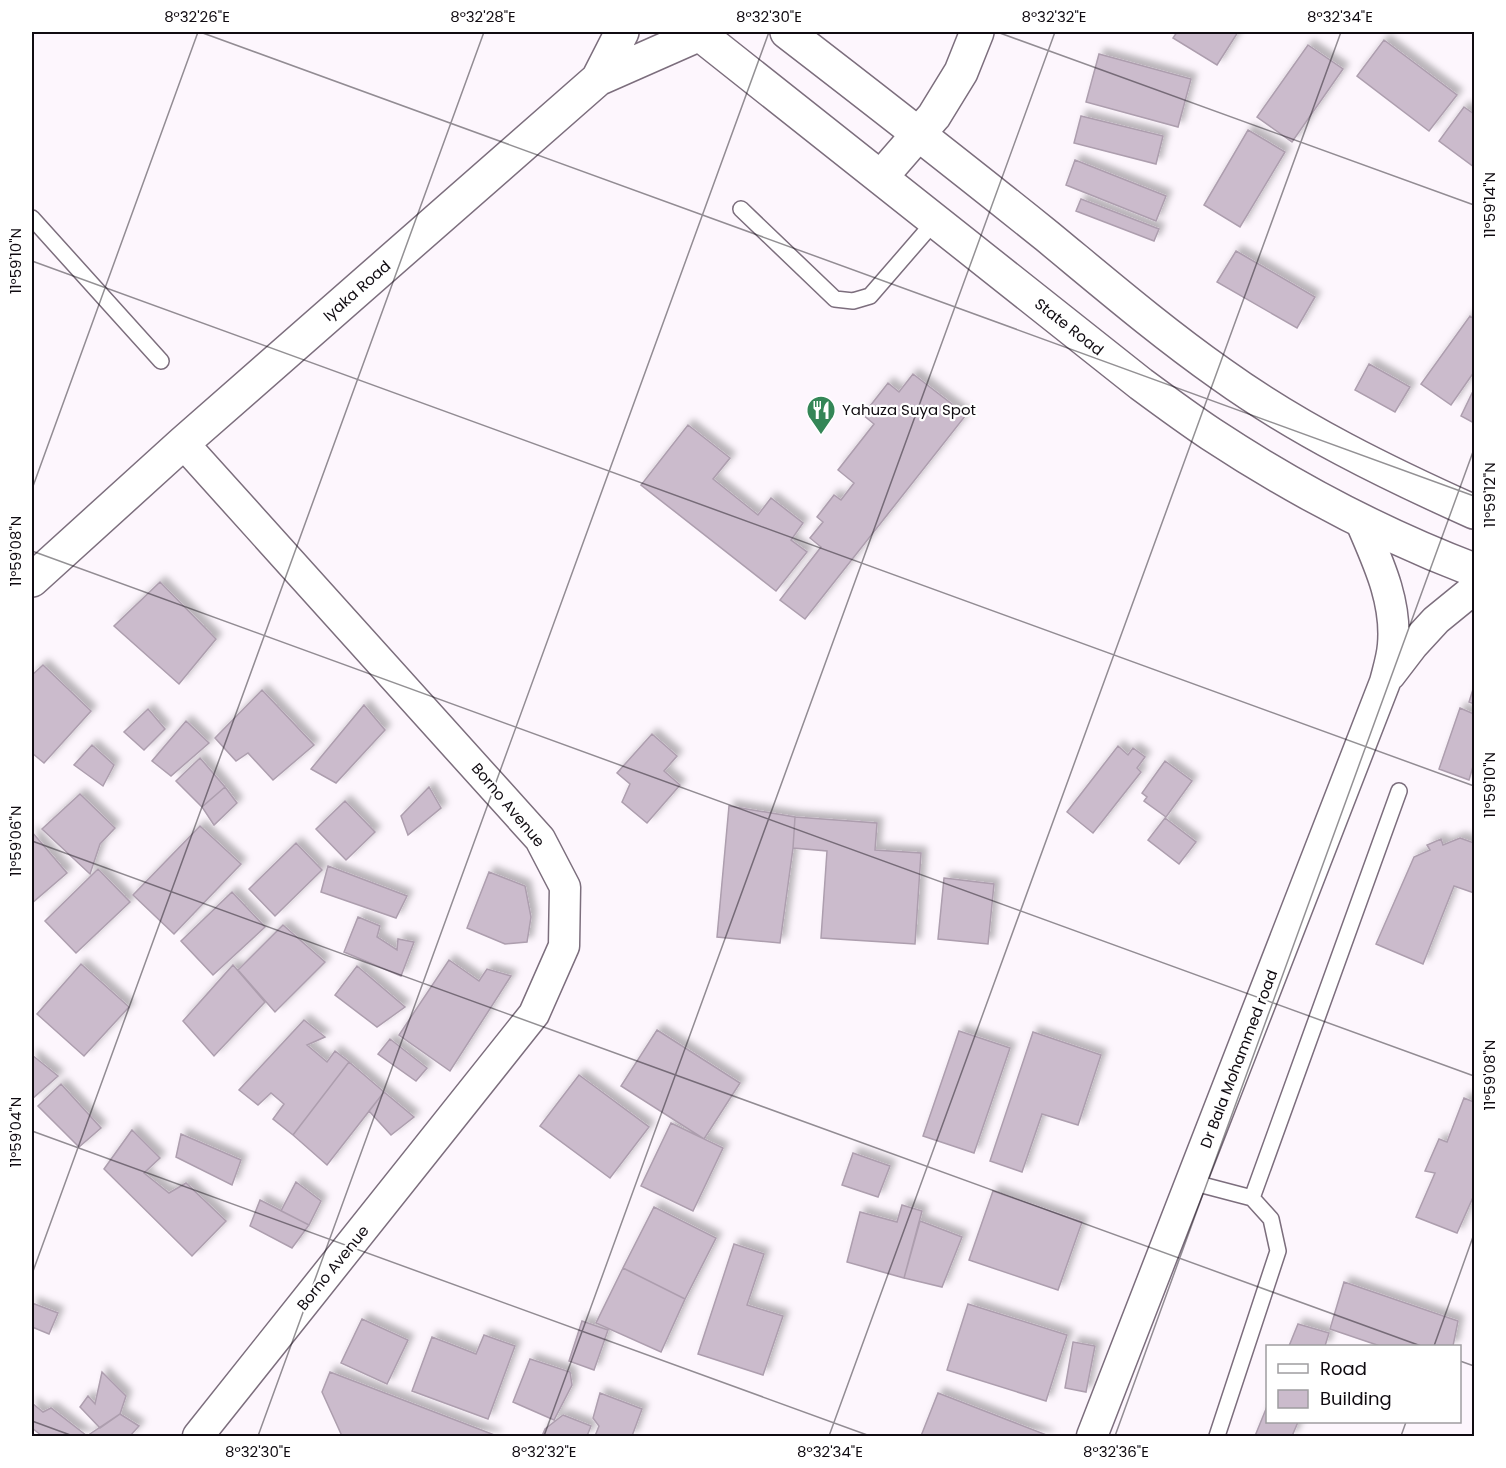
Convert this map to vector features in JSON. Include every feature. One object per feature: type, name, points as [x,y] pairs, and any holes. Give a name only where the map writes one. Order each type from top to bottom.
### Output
[{"type":"main road","points":[[598,79],[622,32]]},
{"type":"main road","name":"Iyaka Road","points":[[32,580],[183,443],[598,79],[700,32]]},
{"type":"main road","name":"State Road","points":[[700,32],[1141,384],[1210,434],[1281,477],[1360,520],[1442,558],[1474,570]]},
{"type":"main road","points":[[787,32],[919,134],[1133,307],[1221,374],[1313,432],[1396,477],[1474,512]]},
{"type":"main road","points":[[881,177],[934,116],[962,72],[977,32]]},
{"type":"street","name":"Borno Avenue","points":[[183,443],[540,839],[565,887],[564,946],[534,1014],[198,1437]]},
{"type":"street","points":[[1360,520],[1386,581],[1394,615],[1394,647],[1385,682]]},
{"type":"street","points":[[1385,682],[1413,645],[1436,620],[1474,589]]},
{"type":"street","name":"Dr Bala Mohammed road","points":[[1092,1437],[1385,682]]},
{"type":"lane","points":[[741,210],[835,299],[853,302],[870,296],[935,221]]},
{"type":"lane","points":[[32,218],[161,361]]},
{"type":"lane","points":[[1252,1198],[1399,791]]},
{"type":"lane","points":[[1191,1182],[1252,1198],[1271,1219],[1278,1251],[1217,1437]]},
{"type":"building","points":[[1177,32],[1238,32],[1217,65],[1173,38]]},
{"type":"building","points":[[1384,40],[1457,95],[1429,131],[1357,76]]},
{"type":"building","points":[[1308,45],[1343,69],[1292,142],[1257,117]]},
{"type":"building","points":[[1099,54],[1191,79],[1178,127],[1086,102]]},
{"type":"building","points":[[1464,107],[1474,114],[1474,167],[1439,141]]},
{"type":"building","points":[[1081,116],[1163,136],[1156,164],[1074,143]]},
{"type":"building","points":[[1248,130],[1285,152],[1240,227],[1204,205]]},
{"type":"building","points":[[1075,160],[1166,196],[1156,221],[1066,185]]},
{"type":"building","points":[[1081,199],[1159,229],[1154,241],[1076,211]]},
{"type":"building","points":[[1236,251],[1315,297],[1297,328],[1217,282]]},
{"type":"building","points":[[1470,316],[1474,319],[1474,372],[1451,405],[1421,384]]},
{"type":"building","points":[[1369,364],[1410,387],[1395,412],[1355,390]]},
{"type":"building","points":[[913,374],[966,415],[805,619],[780,600],[821,547],[810,538],[823,522],[817,517],[834,495],[841,500],[854,483],[838,470],[874,424],[863,415],[888,383],[899,392]]},
{"type":"building","points":[[1474,389],[1474,423],[1461,416]]},
{"type":"building","points":[[688,425],[730,458],[713,479],[758,515],[771,498],[803,523],[791,540],[807,552],[776,591],[641,485]]},
{"type":"building","points":[[160,582],[216,639],[179,684],[114,626]]},
{"type":"building","points":[[43,665],[91,711],[44,763],[32,753],[32,675]]},
{"type":"building","points":[[1474,686],[1474,704],[1469,702]]},
{"type":"building","points":[[262,690],[314,745],[273,780],[248,753],[236,761],[215,738]]},
{"type":"building","points":[[364,705],[385,730],[336,783],[311,769]]},
{"type":"building","points":[[1460,708],[1474,714],[1474,763],[1469,780],[1439,769]]},
{"type":"building","points":[[148,709],[165,729],[144,750],[124,732]]},
{"type":"building","points":[[186,721],[209,743],[171,776],[152,761]]},
{"type":"building","points":[[652,734],[677,756],[664,771],[680,785],[647,823],[622,802],[630,784],[617,773]]},
{"type":"building","points":[[92,745],[114,765],[103,786],[74,765]]},
{"type":"building","points":[[1118,746],[1128,755],[1133,748],[1145,757],[1137,768],[1141,772],[1093,833],[1067,812]]},
{"type":"building","points":[[200,758],[225,787],[202,807],[176,781]]},
{"type":"building","points":[[1165,761],[1192,781],[1166,817],[1144,801],[1147,797],[1142,793]]},
{"type":"building","points":[[225,787],[237,803],[214,825],[202,807]]},
{"type":"building","points":[[429,787],[441,808],[408,835],[401,816]]},
{"type":"building","points":[[80,794],[115,828],[100,844],[90,874],[42,829]]},
{"type":"building","points":[[345,801],[375,832],[346,860],[316,829]]},
{"type":"building","points":[[729,806],[795,817],[780,943],[717,937]]},
{"type":"building","points":[[795,817],[877,823],[875,850],[921,853],[915,944],[821,938],[827,851],[793,848]]},
{"type":"building","points":[[1165,818],[1196,842],[1179,864],[1148,840]]},
{"type":"building","points":[[200,826],[241,864],[174,934],[133,895]]},
{"type":"building","points":[[32,832],[67,873],[32,903]]},
{"type":"building","points":[[1460,838],[1474,843],[1474,893],[1454,886],[1423,964],[1376,944],[1414,857],[1430,850],[1427,845],[1441,839],[1443,845]]},
{"type":"building","points":[[296,843],[322,870],[275,916],[249,889]]},
{"type":"building","points":[[328,866],[407,896],[396,918],[321,892]]},
{"type":"building","points":[[98,869],[130,902],[76,953],[45,921]]},
{"type":"building","points":[[489,872],[525,886],[531,917],[527,942],[505,944],[467,928]]},
{"type":"building","points":[[944,878],[994,884],[988,944],[938,939]]},
{"type":"building","points":[[232,892],[265,927],[213,975],[181,941]]},
{"type":"building","points":[[358,917],[380,926],[377,937],[397,950],[398,939],[414,942],[401,976],[344,952]]},
{"type":"building","points":[[283,925],[325,962],[275,1012],[238,970]]},
{"type":"building","points":[[449,960],[479,981],[487,969],[511,976],[450,1071],[399,1035]]},
{"type":"building","points":[[81,964],[129,1007],[84,1056],[37,1014]]},
{"type":"building","points":[[233,965],[265,1002],[214,1056],[183,1021]]},
{"type":"building","points":[[357,966],[405,1007],[377,1027],[335,995]]},
{"type":"building","points":[[304,1020],[325,1037],[307,1045],[327,1062],[335,1051],[349,1062],[293,1135],[273,1119],[284,1104],[271,1093],[258,1105],[239,1090]]},
{"type":"building","points":[[657,1030],[740,1083],[704,1139],[621,1086]]},
{"type":"building","points":[[959,1031],[1010,1048],[974,1153],[923,1136]]},
{"type":"building","points":[[1033,1032],[1101,1055],[1078,1125],[1042,1114],[1022,1172],[990,1161]]},
{"type":"building","points":[[390,1039],[427,1068],[416,1081],[378,1054]]},
{"type":"building","points":[[32,1055],[58,1076],[32,1099]]},
{"type":"building","points":[[349,1062],[384,1092],[327,1165],[293,1135]]},
{"type":"building","points":[[579,1075],[649,1127],[610,1178],[540,1126]]},
{"type":"building","points":[[61,1084],[101,1128],[79,1147],[38,1106]]},
{"type":"building","points":[[384,1092],[414,1117],[391,1135],[369,1111]]},
{"type":"building","points":[[1464,1098],[1474,1102],[1474,1195],[1457,1233],[1416,1217],[1435,1173],[1425,1171],[1439,1139],[1447,1142]]},
{"type":"building","points":[[671,1123],[723,1148],[693,1211],[641,1186]]},
{"type":"building","points":[[132,1130],[160,1158],[144,1173],[169,1193],[186,1183],[226,1221],[192,1256],[104,1169]]},
{"type":"building","points":[[181,1134],[241,1160],[232,1185],[176,1157]]},
{"type":"building","points":[[853,1153],[890,1166],[878,1197],[842,1185]]},
{"type":"building","points":[[296,1182],[321,1201],[309,1225],[281,1211]]},
{"type":"building","points":[[993,1191],[1082,1222],[1058,1290],[969,1260]]},
{"type":"building","points":[[260,1200],[309,1225],[292,1248],[250,1226]]},
{"type":"building","points":[[902,1205],[922,1211],[904,1278],[847,1262],[860,1212],[897,1222]]},
{"type":"building","points":[[654,1207],[716,1238],[685,1299],[623,1268]]},
{"type":"building","points":[[920,1221],[962,1237],[942,1287],[904,1278]]},
{"type":"building","points":[[734,1244],[764,1254],[747,1305],[783,1316],[763,1375],[698,1354]]},
{"type":"building","points":[[623,1268],[685,1299],[661,1352],[596,1323]]},
{"type":"building","points":[[1344,1282],[1458,1321],[1453,1345],[1377,1345],[1330,1329]]},
{"type":"building","points":[[32,1303],[58,1313],[49,1334],[32,1327]]},
{"type":"building","points":[[968,1304],[1067,1335],[1046,1401],[947,1370]]},
{"type":"building","points":[[362,1319],[408,1340],[387,1384],[341,1363]]},
{"type":"building","points":[[582,1321],[608,1330],[594,1370],[569,1361]]},
{"type":"building","points":[[1298,1324],[1329,1333],[1325,1345],[1289,1345]]},
{"type":"building","points":[[484,1335],[515,1346],[488,1419],[412,1391],[432,1337],[476,1354]]},
{"type":"building","points":[[1073,1342],[1095,1346],[1086,1392],[1065,1388]]},
{"type":"building","points":[[530,1359],[570,1372],[572,1385],[554,1420],[513,1402]]},
{"type":"building","points":[[102,1372],[126,1396],[120,1414],[100,1428],[80,1407],[88,1396],[95,1404]]},
{"type":"building","points":[[330,1372],[497,1436],[342,1436],[322,1392]]},
{"type":"building","points":[[600,1393],[642,1409],[632,1436],[595,1436],[599,1426],[593,1418]]},
{"type":"building","points":[[938,1393],[1049,1436],[921,1436]]},
{"type":"building","points":[[32,1403],[43,1412],[51,1408],[87,1436],[42,1436],[32,1428]]},
{"type":"building","points":[[1266,1409],[1266,1423],[1298,1423],[1292,1436],[1255,1436]]},
{"type":"building","points":[[120,1414],[139,1426],[130,1436],[87,1436]]},
{"type":"building","points":[[563,1415],[591,1426],[587,1436],[542,1436],[545,1429]]},
{"type":"place","name":"Yahuza Suya Spot","points":[[821,436]]}]
